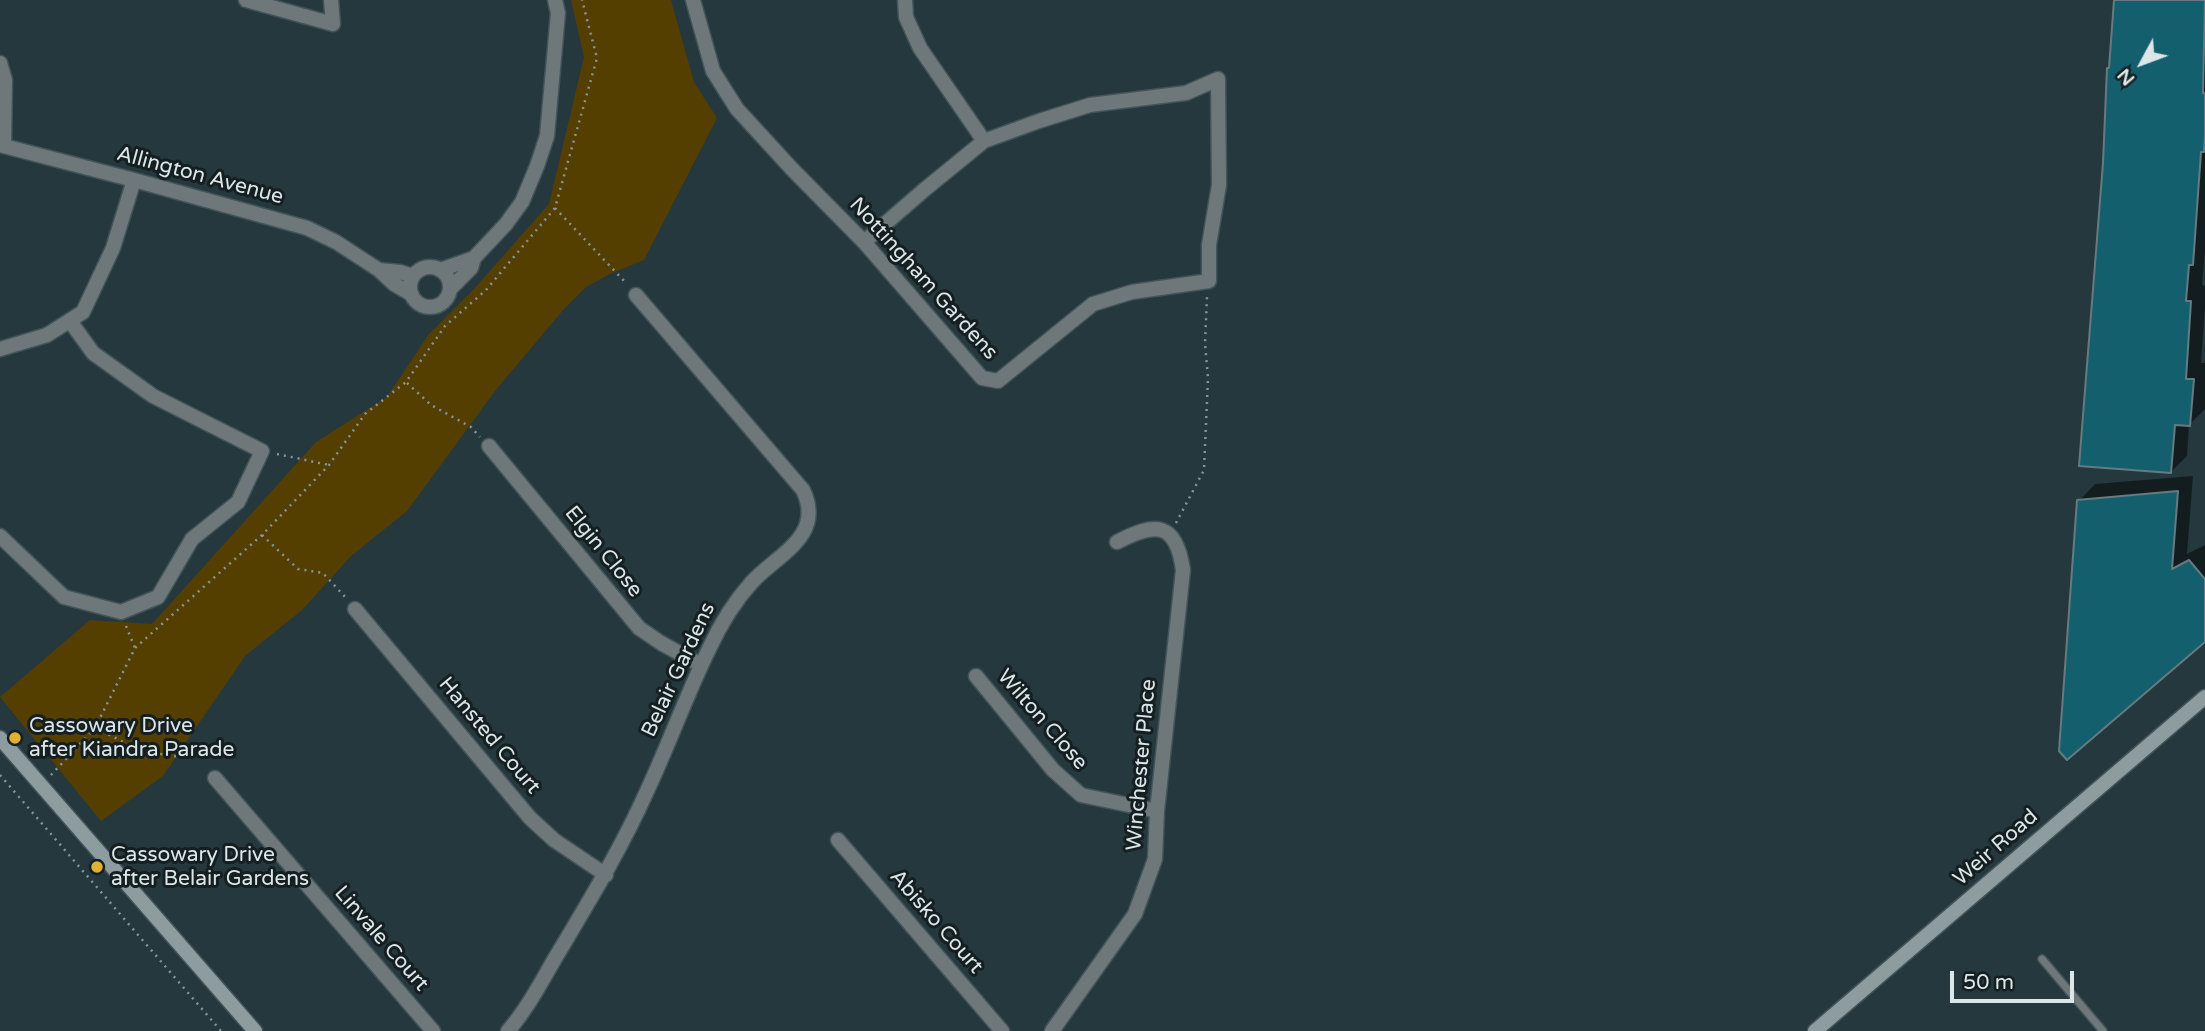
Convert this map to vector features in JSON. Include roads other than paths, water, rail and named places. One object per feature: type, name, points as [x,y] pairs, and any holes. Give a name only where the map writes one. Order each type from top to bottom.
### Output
[{"type":"street","points":[[246,0],[333,24],[331,0]]},
{"type":"street","points":[[450,289],[447,276],[440,270],[428,267],[416,272],[410,285],[411,294],[420,304],[432,306],[444,301],[450,289],[471,268],[474,258],[506,224],[522,202],[547,136],[558,13],[555,0]]},
{"type":"street","name":"Nottingham Gardens","points":[[693,0],[713,71],[737,109],[864,242],[982,378],[998,381],[1093,304],[1132,292],[1209,281],[1209,245],[1219,184],[1218,79],[1185,93],[1090,105],[984,141]]},
{"type":"street","points":[[864,242],[984,141],[920,48],[906,18],[905,0]]},
{"type":"street","points":[[0,63],[5,80],[2,145]]},
{"type":"street","name":"Allington Avenue","points":[[2,145],[307,228],[336,242],[411,294]]},
{"type":"street","points":[[0,349],[47,335],[83,312],[113,248],[134,180]]},
{"type":"street","points":[[440,270],[474,258]]},
{"type":"street","name":"Allington Avenue","points":[[379,270],[413,276]]},
{"type":"street","name":"Belair Gardens","points":[[508,1031],[530,1002],[606,876],[647,791],[701,665],[733,604],[753,581],[789,550],[808,525],[809,503],[803,490],[636,295]]},
{"type":"street","points":[[0,536],[64,597],[121,612],[158,597],[192,539],[238,502],[262,451],[153,396],[93,353],[70,321]]},
{"type":"street","name":"Elgin Close","points":[[489,446],[639,628],[701,665]]},
{"type":"street","name":"Winchester Place","points":[[1052,1031],[1135,915],[1155,859],[1157,811],[1183,570],[1180,550],[1169,535],[1154,528],[1140,530],[1116,542]]},
{"type":"street","name":"Hansted Court","points":[[355,609],[530,818],[554,840],[606,876]]},
{"type":"street","name":"Wilton Close","points":[[976,676],[1053,770],[1081,795],[1157,811]]},
{"type":"street","name":"Weir Road","points":[[1815,1031],[2205,697]]},
{"type":"street","points":[[0,738],[255,1031]]},
{"type":"street","name":"Linvale Court","points":[[215,778],[433,1031]]},
{"type":"street","name":"Abisko Court","points":[[838,840],[1002,1031]]},
{"type":"lane","points":[[2042,958],[2103,1031]]},
{"type":"place","name":"Cassowary Drive after Kiandra Parade","points":[[15,738]]},
{"type":"place","name":"Cassowary Drive after Belair Gardens","points":[[97,867]]}]
